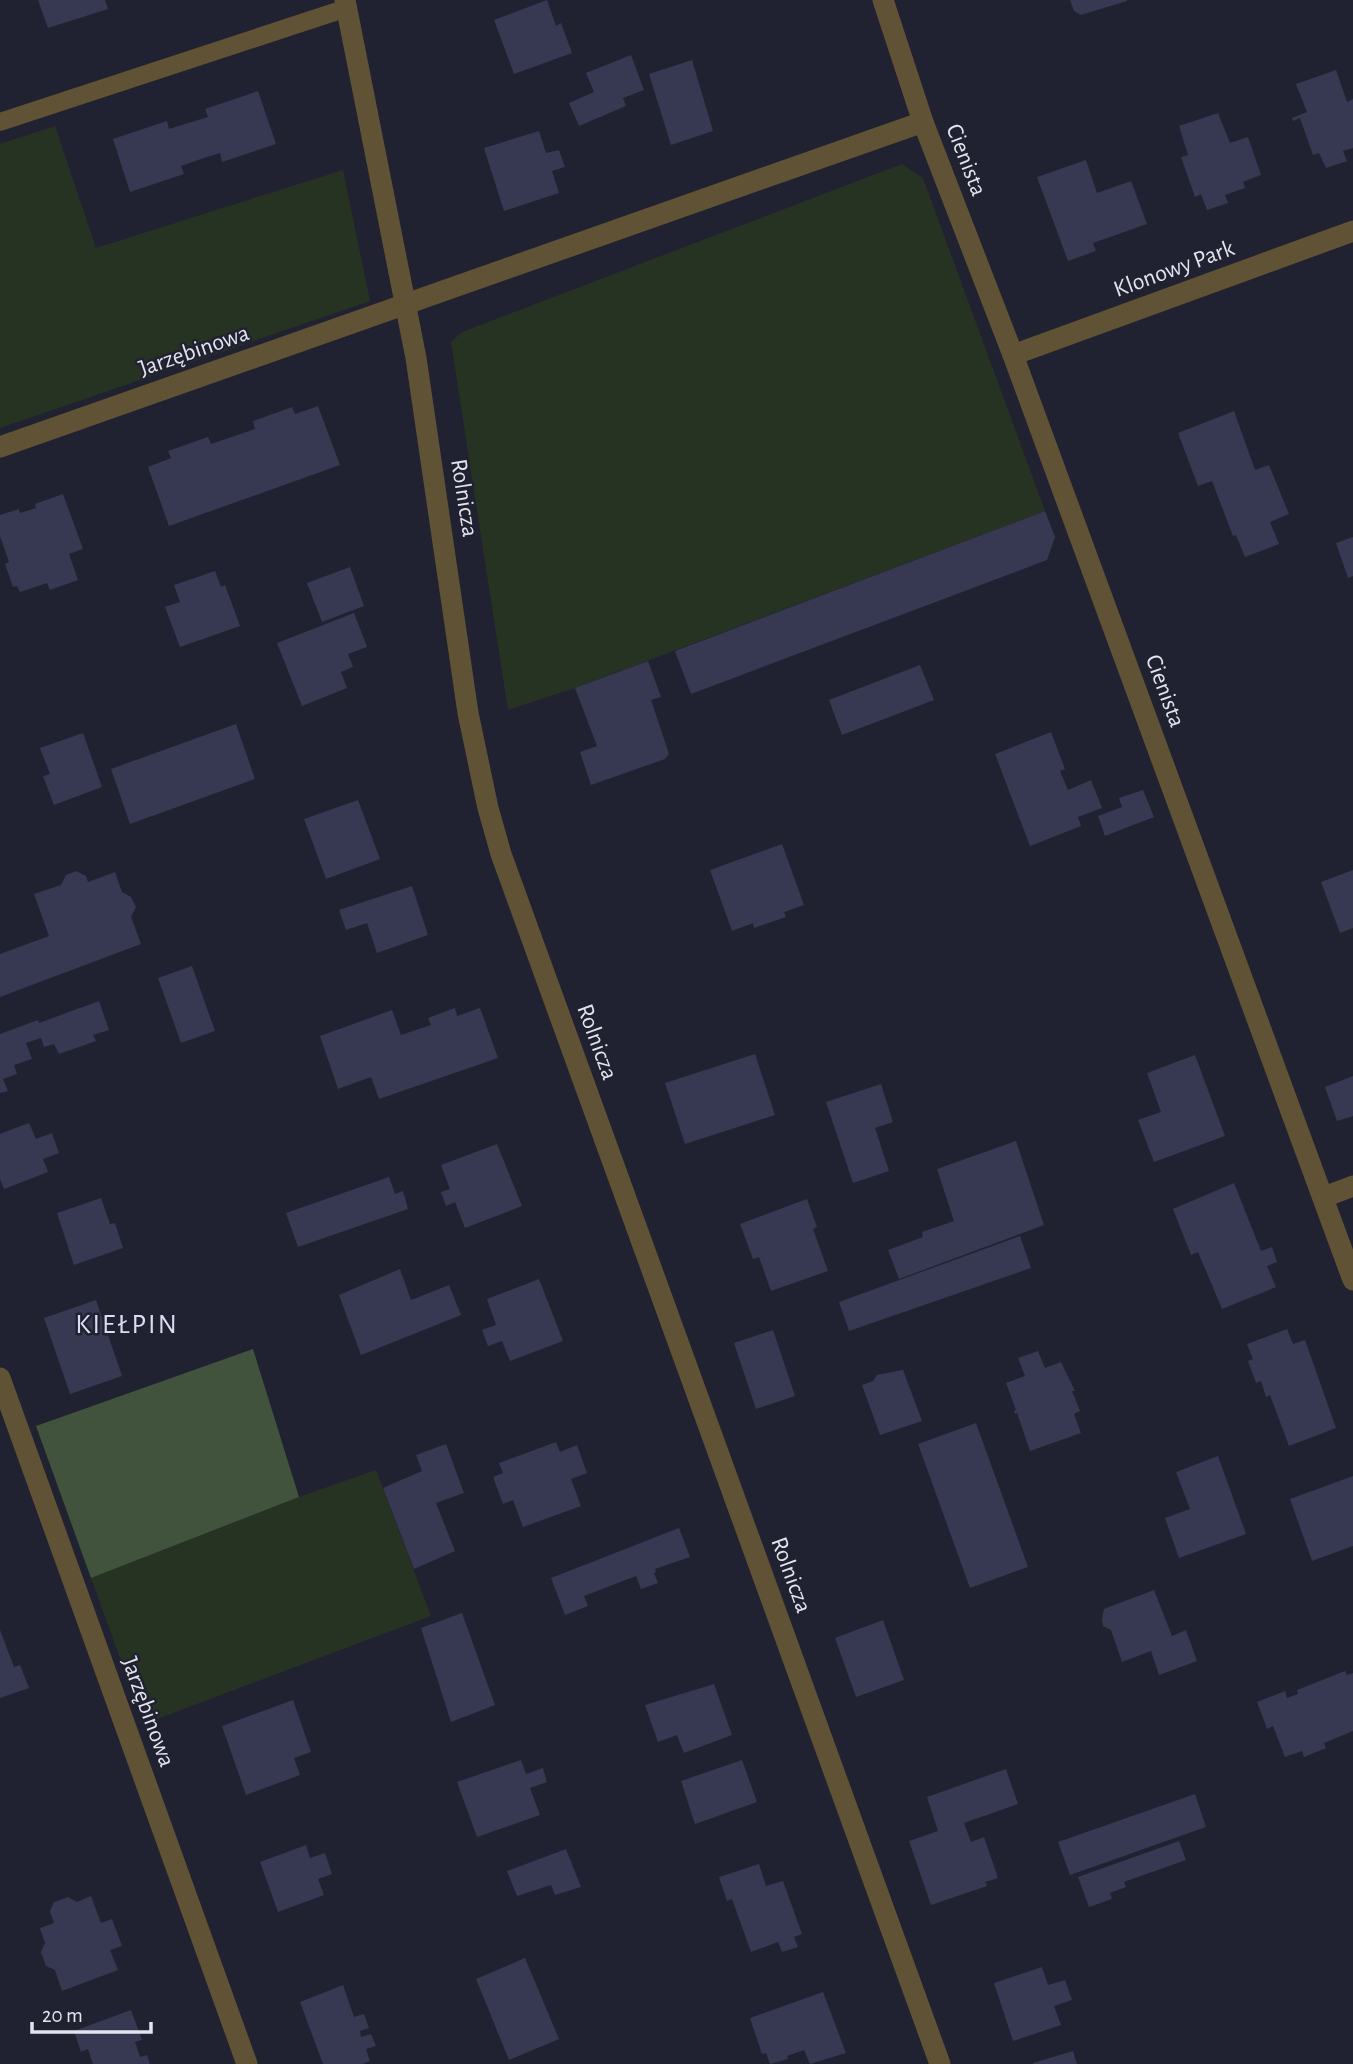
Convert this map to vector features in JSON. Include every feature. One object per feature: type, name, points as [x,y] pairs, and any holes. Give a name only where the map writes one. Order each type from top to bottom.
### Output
[{"type":"street","name":"Cienista","points":[[883,0],[923,122],[1013,355],[1353,1280]]},
{"type":"street","name":"Rolnicza","points":[[346,4],[416,358],[468,713],[488,808],[501,854],[940,2064]]},
{"type":"street","name":"Cienista","points":[[406,304],[923,122]]},
{"type":"street","name":"Klonowy Park","points":[[1013,355],[1353,232]]},
{"type":"street","name":"Jarzębinowa","points":[[0,447],[406,304]]},
{"type":"street","points":[[1324,1197],[1353,1186]]},
{"type":"street","name":"Jarzębinowa","points":[[0,1378],[247,2064]]},
{"type":"lane","points":[[0,122],[346,4]]},
{"type":"green space","points":[[55,126],[96,248],[343,170],[370,301],[0,428],[0,144]]},
{"type":"green space","points":[[902,164],[923,178],[1045,511],[575,688],[508,710],[451,342],[462,332]]},
{"type":"green space","points":[[253,1349],[299,1497],[91,1578],[36,1426]]},
{"type":"green space","points":[[376,1470],[431,1616],[144,1724],[91,1578]]},
{"type":"building","points":[[38,0],[105,0],[108,9],[48,28]]},
{"type":"building","points":[[547,0],[556,26],[561,23],[572,53],[514,74],[494,20]]},
{"type":"building","points":[[1070,0],[1127,1],[1081,15],[1074,11]]},
{"type":"building","points":[[631,55],[644,90],[623,98],[626,106],[579,126],[569,103],[594,92],[586,73]]},
{"type":"building","points":[[692,60],[713,131],[671,145],[649,74]]},
{"type":"building","points":[[1336,70],[1347,102],[1353,99],[1353,148],[1343,151],[1347,161],[1326,168],[1319,153],[1313,155],[1300,118],[1293,121],[1292,118],[1307,112],[1296,84]]},
{"type":"building","points":[[258,91],[276,144],[222,162],[220,153],[201,159],[181,166],[184,174],[130,192],[113,139],[167,121],[169,129],[208,117],[205,109]]},
{"type":"building","points":[[1218,113],[1230,143],[1248,137],[1261,175],[1243,182],[1245,188],[1225,195],[1228,203],[1207,210],[1201,194],[1195,197],[1181,157],[1188,155],[1179,126]]},
{"type":"building","points":[[539,131],[546,153],[559,150],[565,167],[552,171],[559,193],[504,211],[484,148]]},
{"type":"building","points":[[1086,160],[1097,193],[1131,181],[1147,224],[1093,243],[1096,251],[1068,261],[1037,177]]},
{"type":"building","points":[[318,406],[340,465],[169,526],[148,467],[171,458],[168,451],[208,437],[211,444],[255,429],[253,421],[292,407],[295,414]]},
{"type":"building","points":[[1234,411],[1255,470],[1269,465],[1289,514],[1270,522],[1279,544],[1245,557],[1236,535],[1233,536],[1212,481],[1198,486],[1178,433]]},
{"type":"building","points":[[63,494],[83,549],[69,554],[78,580],[50,590],[47,583],[20,592],[17,586],[13,587],[5,564],[9,562],[0,536],[0,515],[19,509],[20,513],[36,508],[35,504]]},
{"type":"building","points":[[1045,511],[1055,537],[1047,560],[691,694],[675,651]]},
{"type":"building","points":[[1353,537],[1353,576],[1348,578],[1336,543]]},
{"type":"building","points":[[350,567],[364,606],[322,622],[307,583]]},
{"type":"building","points":[[215,571],[221,587],[225,585],[240,626],[180,647],[165,607],[180,602],[174,585]]},
{"type":"building","points":[[354,613],[367,647],[348,654],[353,667],[341,672],[347,688],[302,706],[277,643]]},
{"type":"building","points":[[648,661],[661,697],[651,700],[669,754],[665,759],[591,785],[580,752],[597,746],[575,688]]},
{"type":"building","points":[[920,665],[934,700],[842,735],[829,700]]},
{"type":"building","points":[[236,724],[255,779],[130,824],[111,769]]},
{"type":"building","points":[[1051,732],[1065,769],[1060,771],[1068,790],[1091,780],[1102,808],[1078,817],[1081,826],[1030,846],[995,754]]},
{"type":"building","points":[[83,733],[102,787],[54,805],[43,776],[50,774],[40,748]]},
{"type":"building","points":[[1143,790],[1154,817],[1105,836],[1098,816],[1122,807],[1119,798]]},
{"type":"building","points":[[358,800],[380,859],[326,879],[304,819]]},
{"type":"building","points":[[782,844],[804,905],[784,912],[786,917],[754,928],[753,923],[732,931],[710,870]]},
{"type":"building","points":[[1353,870],[1353,928],[1340,933],[1321,882]]},
{"type":"building","points":[[76,871],[86,876],[88,882],[115,872],[122,892],[131,897],[136,907],[131,917],[141,944],[0,997],[0,954],[49,936],[34,894],[61,885],[66,875]]},
{"type":"building","points":[[412,886],[428,935],[377,953],[367,923],[346,930],[339,910]]},
{"type":"building","points":[[192,966],[215,1031],[181,1043],[158,978]]},
{"type":"building","points":[[99,1001],[109,1030],[93,1035],[96,1041],[59,1054],[54,1044],[44,1047],[41,1038],[26,1043],[32,1059],[14,1065],[17,1074],[3,1079],[8,1091],[0,1093],[0,1034]]},
{"type":"building","points":[[455,1008],[457,1016],[480,1008],[498,1058],[379,1099],[371,1077],[338,1089],[320,1036],[392,1010],[401,1035],[431,1025],[428,1018]]},
{"type":"building","points":[[755,1054],[775,1115],[685,1144],[665,1083]]},
{"type":"building","points":[[1195,1055],[1225,1136],[1154,1162],[1138,1120],[1161,1112],[1147,1073]]},
{"type":"building","points":[[1353,1076],[1353,1116],[1337,1121],[1325,1087]]},
{"type":"building","points":[[881,1084],[893,1122],[875,1128],[889,1171],[853,1183],[826,1102]]},
{"type":"building","points":[[29,1123],[36,1139],[52,1133],[59,1153],[43,1159],[48,1172],[4,1189],[0,1179],[0,1134]]},
{"type":"building","points":[[1016,1141],[1044,1225],[899,1279],[888,1250],[923,1237],[922,1232],[954,1221],[937,1169]]},
{"type":"building","points":[[497,1144],[522,1206],[465,1228],[455,1202],[446,1206],[441,1192],[450,1189],[441,1165]]},
{"type":"building","points":[[389,1177],[395,1194],[403,1191],[408,1209],[298,1247],[286,1213]]},
{"type":"building","points":[[1234,1183],[1261,1251],[1272,1247],[1277,1262],[1267,1266],[1276,1287],[1222,1309],[1198,1252],[1191,1255],[1173,1209]]},
{"type":"building","points":[[101,1198],[110,1224],[115,1223],[123,1248],[74,1265],[57,1213]]},
{"type":"building","points":[[807,1199],[817,1227],[813,1229],[828,1271],[771,1291],[759,1257],[753,1259],[740,1224]]},
{"type":"building","points":[[1020,1236],[1031,1268],[849,1331],[839,1302]]},
{"type":"building","points":[[400,1269],[411,1300],[449,1285],[461,1315],[361,1355],[339,1295]]},
{"type":"building","points":[[539,1279],[563,1341],[510,1361],[502,1341],[488,1346],[482,1330],[496,1325],[487,1299]]},
{"type":"building","points":[[96,1300],[122,1376],[70,1394],[44,1318]]},
{"type":"building","points":[[1287,1329],[1293,1344],[1305,1340],[1336,1428],[1289,1446],[1270,1395],[1266,1397],[1261,1381],[1256,1383],[1248,1361],[1253,1359],[1247,1344]]},
{"type":"building","points":[[773,1330],[795,1396],[756,1409],[734,1343]]},
{"type":"building","points":[[1038,1351],[1045,1368],[1061,1362],[1075,1391],[1072,1391],[1080,1411],[1074,1414],[1081,1433],[1030,1451],[1006,1383],[1025,1376],[1018,1358]]},
{"type":"building","points":[[903,1370],[922,1421],[880,1435],[862,1385],[873,1381],[877,1375]]},
{"type":"building","points":[[976,1423],[1028,1567],[970,1588],[918,1444]]},
{"type":"building","points":[[556,1442],[560,1452],[577,1445],[587,1473],[571,1479],[581,1506],[523,1527],[513,1500],[503,1504],[493,1477],[503,1473],[499,1463]]},
{"type":"building","points":[[446,1444],[464,1493],[436,1503],[455,1551],[414,1569],[383,1488],[422,1471],[416,1455]]},
{"type":"building","points":[[1218,1456],[1246,1534],[1179,1558],[1165,1518],[1190,1509],[1176,1472]]},
{"type":"building","points":[[1353,1476],[1353,1546],[1312,1561],[1290,1499]]},
{"type":"building","points":[[679,1528],[690,1557],[655,1569],[658,1583],[641,1589],[636,1576],[584,1596],[588,1606],[565,1615],[551,1578]]},
{"type":"building","points":[[1154,1590],[1172,1636],[1186,1630],[1197,1661],[1159,1675],[1151,1651],[1122,1662],[1111,1630],[1103,1626],[1102,1619],[1104,1609]]},
{"type":"building","points":[[462,1613],[495,1705],[451,1722],[421,1628]]},
{"type":"building","points":[[883,1620],[904,1680],[856,1697],[835,1638]]},
{"type":"building","points":[[0,1630],[14,1667],[20,1665],[29,1688],[0,1698]]},
{"type":"building","points":[[1345,1671],[1347,1675],[1353,1673],[1353,1731],[1324,1743],[1326,1748],[1304,1757],[1302,1751],[1285,1757],[1273,1726],[1267,1729],[1257,1702],[1285,1691],[1287,1698],[1298,1694],[1297,1690]]},
{"type":"building","points":[[714,1684],[732,1735],[684,1753],[677,1735],[658,1742],[645,1705]]},
{"type":"building","points":[[293,1700],[311,1752],[294,1758],[300,1775],[246,1795],[222,1726]]},
{"type":"building","points":[[521,1760],[526,1774],[543,1768],[547,1782],[530,1788],[540,1815],[477,1837],[457,1782]]},
{"type":"building","points":[[742,1760],[757,1802],[695,1824],[681,1781]]},
{"type":"building","points":[[1006,1769],[1018,1804],[964,1823],[971,1842],[984,1837],[998,1878],[985,1882],[987,1886],[931,1905],[909,1841],[938,1831],[927,1797]]},
{"type":"building","points":[[1195,1794],[1206,1827],[1070,1875],[1058,1842]]},
{"type":"building","points":[[1179,1841],[1186,1860],[1124,1882],[1126,1887],[1110,1893],[1112,1899],[1089,1907],[1078,1877]]},
{"type":"building","points":[[306,1845],[310,1858],[325,1853],[332,1874],[318,1879],[324,1895],[278,1912],[260,1862]]},
{"type":"building","points":[[566,1849],[581,1887],[555,1895],[551,1885],[517,1896],[507,1871]]},
{"type":"building","points":[[759,1864],[766,1886],[783,1881],[802,1934],[794,1937],[798,1947],[782,1952],[778,1942],[751,1952],[732,1899],[727,1901],[719,1877]]},
{"type":"building","points":[[91,1896],[101,1923],[112,1919],[122,1946],[110,1950],[118,1970],[62,1991],[55,1970],[46,1966],[41,1952],[45,1943],[40,1928],[54,1923],[50,1911],[54,1902],[68,1897],[77,1902]]},
{"type":"building","points":[[525,1958],[559,2039],[509,2060],[476,1979]]},
{"type":"building","points":[[1042,1967],[1048,1985],[1065,1980],[1072,2000],[1054,2006],[1061,2025],[1013,2041],[994,1983]]},
{"type":"building","points":[[343,1985],[354,2017],[364,2014],[369,2028],[360,2031],[361,2037],[371,2034],[376,2046],[366,2049],[370,2061],[363,2064],[323,2064],[300,2002]]},
{"type":"building","points":[[823,1992],[846,2053],[810,2064],[804,2050],[787,2056],[788,2059],[770,2064],[766,2053],[762,2054],[750,2018]]},
{"type":"building","points":[[131,2010],[142,2040],[135,2042],[140,2057],[147,2055],[150,2064],[93,2064],[88,2049],[81,2052],[74,2031]]},
{"type":"building","points":[[1073,2051],[1077,2064],[1033,2064],[1033,2063]]},
{"type":"district","name":"KIEŁPIN","points":[[127,1325]]}]
